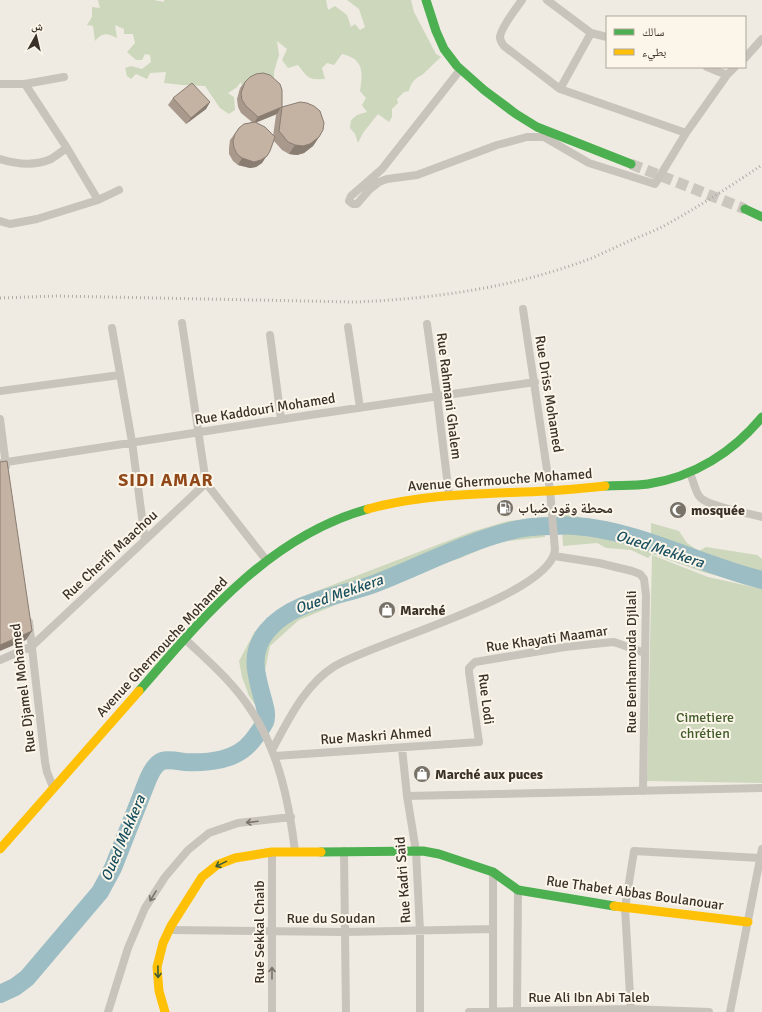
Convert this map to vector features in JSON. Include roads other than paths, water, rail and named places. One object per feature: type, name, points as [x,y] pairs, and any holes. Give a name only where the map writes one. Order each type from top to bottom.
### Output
[{"type":"street","points":[[426,0],[444,48],[460,70],[514,113],[536,126],[562,138],[631,164]]},
{"type":"street","points":[[522,0],[502,30],[500,42],[504,46],[560,89],[686,133]]},
{"type":"street","points":[[547,0],[591,33],[606,37]]},
{"type":"street","points":[[560,89],[591,33]]},
{"type":"street","points":[[746,57],[761,41]]},
{"type":"street","points":[[710,68],[727,74]]},
{"type":"street","points":[[380,180],[417,175],[497,145],[527,137],[544,137],[588,163],[655,184],[686,133],[727,74],[734,68]]},
{"type":"street","points":[[380,180],[382,169],[460,70]]},
{"type":"street","points":[[0,84],[25,84],[64,77]]},
{"type":"street","points":[[25,84],[67,148],[98,200]]},
{"type":"street","points":[[0,159],[22,164],[35,163],[51,159],[67,148]]},
{"type":"street","points":[[380,180],[382,169]]},
{"type":"street","points":[[0,221],[10,224],[37,219],[98,200],[119,190]]},
{"type":"street","points":[[745,209],[762,217]]},
{"type":"street","name":"Rue Driss Mohamed","points":[[524,309],[550,490],[555,553]]},
{"type":"street","points":[[182,322],[206,483],[267,561]]},
{"type":"street","name":"Rue Rahmani Ghalem","points":[[427,324],[438,396],[449,496]]},
{"type":"street","points":[[112,328],[132,442],[145,540]]},
{"type":"street","points":[[348,328],[360,408]]},
{"type":"street","points":[[270,335],[281,420]]},
{"type":"street","points":[[0,391],[120,375]]},
{"type":"street","name":"Rue Kaddouri Mohamed","points":[[3,462],[535,382]]},
{"type":"street","points":[[0,419],[3,462],[7,477]]},
{"type":"street","name":"Avenue Ghermouche Mohamed","points":[[0,849],[185,639],[220,602],[267,561],[291,543],[326,524],[354,513],[386,505],[432,497],[648,484],[690,472],[709,462],[736,444],[761,421]]},
{"type":"street","points":[[690,472],[699,496],[704,501],[715,506],[762,517]]},
{"type":"street","name":"Rue Cherifi Maachou","points":[[0,660],[32,646],[206,483]]},
{"type":"street","points":[[274,753],[287,723],[305,696],[317,680],[334,666],[357,655],[460,617],[522,586],[543,571],[551,562],[555,553]]},
{"type":"street","name":"Rue Benhamouda Djilali","points":[[555,553],[632,571],[640,574],[644,579],[646,595],[643,791]]},
{"type":"street","name":"Rue Djamel Mohamed","points":[[28,615],[45,762],[47,772],[54,787]]},
{"type":"street","points":[[185,639],[230,684],[251,710],[268,740],[274,753],[291,817],[295,851]]},
{"type":"street","name":"Rue Khayati Maamar","points":[[475,662],[565,647],[613,642],[645,653]]},
{"type":"street","name":"Rue Lodi","points":[[475,662],[469,668],[469,672],[478,742]]},
{"type":"street","name":"Rue Maskri Ahmed","points":[[274,753],[402,748],[478,742]]},
{"type":"street","name":"Rue Kadri Said","points":[[402,748],[407,796],[416,851],[420,931],[420,1012]]},
{"type":"street","points":[[407,796],[762,788]]},
{"type":"street","points":[[108,1012],[128,948],[146,908],[165,876],[188,850],[209,833],[238,824],[291,817]]},
{"type":"street","points":[[730,1012],[762,849]]},
{"type":"street","points":[[165,1012],[159,991],[157,967],[163,943],[169,930],[202,877],[217,865],[235,858],[272,852],[295,851],[416,851],[439,854],[493,872],[518,890],[516,1010]]},
{"type":"street","points":[[344,851],[346,1012]]},
{"type":"street","points":[[630,1011],[625,908],[634,851],[760,858]]},
{"type":"street","name":"Rue Sekkal Chaib","points":[[272,852],[272,1012]]},
{"type":"street","points":[[493,872],[493,1012]]},
{"type":"street","name":"Rue Thabet Abbas Boulanouar","points":[[518,890],[625,908],[748,922]]},
{"type":"street","name":"Rue du Soudan","points":[[169,930],[345,932],[493,929]]},
{"type":"street","name":"Rue Ali Ibn Abi Taleb","points":[[469,1012],[516,1010],[709,1012]]},
{"type":"waterway","name":"Oued Mekkera","points":[[0,994],[15,987],[27,978],[100,892],[113,868],[149,776],[157,764],[167,760],[203,762],[222,759],[238,753],[246,748],[252,741],[265,722],[266,716],[256,670],[256,654],[258,646],[267,631],[277,621],[301,606],[371,585],[477,541],[514,530],[537,526],[572,526],[599,529],[622,534],[739,574],[762,580]]},
{"type":"tunnel","points":[[631,164],[745,209]]},
{"type":"railway","points":[[0,298],[57,296],[354,302],[414,298],[475,290],[534,277],[592,258],[664,226],[762,165]]},
{"type":"place","name":"محطة وقود ضباب","points":[[505,508]]},
{"type":"place","name":"mosquée","points":[[678,510]]},
{"type":"place","name":"Marché","points":[[387,610]]},
{"type":"place","name":"Marché aux puces","points":[[422,774]]},
{"type":"district","name":"SIDI AMAR","points":[[166,480]]},
{"type":"park label","name":"Cimetiere chrétien","points":[[705,726]]}]
